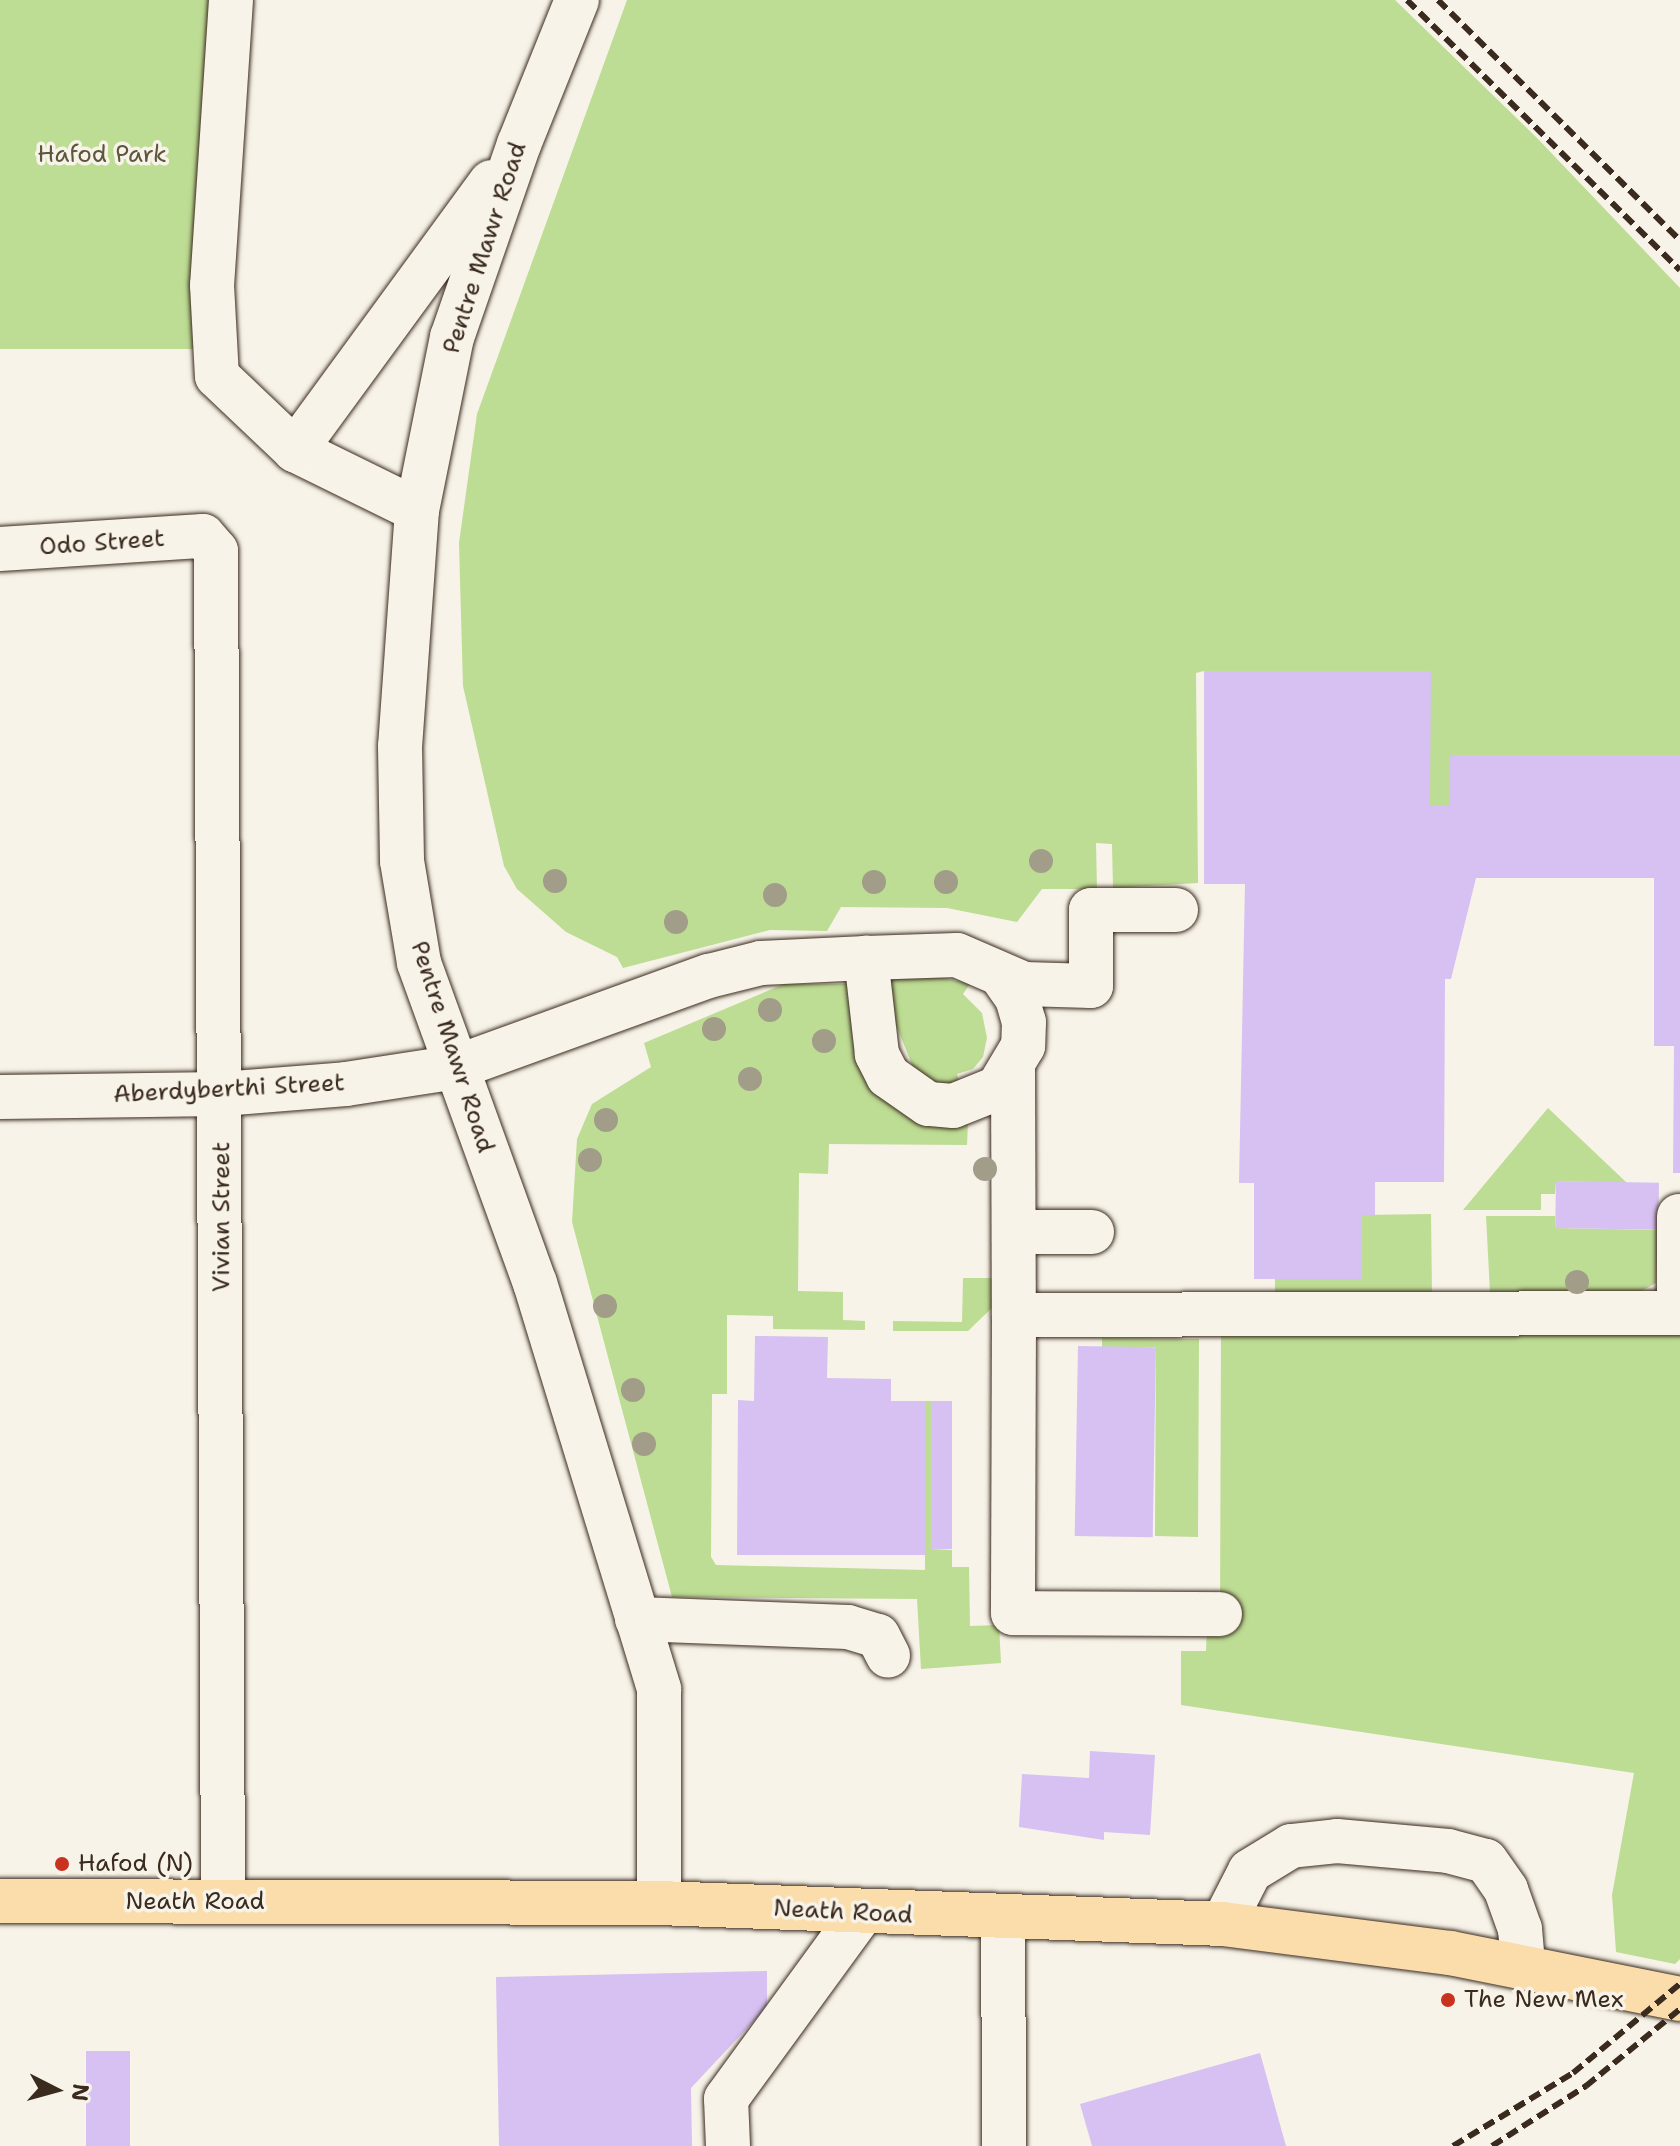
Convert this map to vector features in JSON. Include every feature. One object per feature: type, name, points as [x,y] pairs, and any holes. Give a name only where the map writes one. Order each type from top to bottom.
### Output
[{"type":"main road","name":"Neath Road","points":[[0,1901],[659,1903],[861,1914],[1223,1924],[1523,1965],[1680,1999]]},
{"type":"street","points":[[231,0],[212,285],[217,376],[295,450],[417,510]]},
{"type":"street","name":"Pentre Mawr Road","points":[[577,0],[519,144],[452,337],[417,510],[400,746],[402,861],[419,963],[535,1283],[659,1689],[659,1903]]},
{"type":"street","points":[[295,450],[519,144]]},
{"type":"street","name":"Odo Street","points":[[0,549],[203,536]]},
{"type":"street","name":"Vivian Street","points":[[203,536],[216,551],[222,1094],[223,1902]]},
{"type":"street","points":[[1003,978],[1024,984],[1091,986],[1091,910],[1176,910]]},
{"type":"street","points":[[957,955],[982,962],[1003,978],[1017,998],[1024,1022],[1023,1046],[1013,1069],[998,1088],[953,1106],[928,1104],[906,1093],[877,1054],[866,958],[957,955]]},
{"type":"street","name":"Aberdyberthi Street","points":[[0,1097],[222,1094],[457,1067],[709,976],[761,963],[866,958]]},
{"type":"street","points":[[1013,1069],[1013,1613],[1220,1614]]},
{"type":"street","points":[[1014,1315],[1679,1313],[1679,1216]]},
{"type":"street","points":[[1014,1232],[1092,1232]]},
{"type":"street","points":[[637,1619],[848,1627],[878,1636],[888,1656]]},
{"type":"street","points":[[1223,1924],[1250,1871],[1291,1846],[1337,1841],[1448,1851],[1486,1861],[1493,1870],[1520,1929],[1523,1965]]},
{"type":"street","points":[[728,2146],[726,2099],[861,1914]]},
{"type":"street","points":[[1003,1919],[1004,2146]]},
{"type":"green space","name":"Hafod Park","points":[[0,0],[210,0],[210,349],[0,349]]},
{"type":"green space","points":[[627,0],[1395,0],[1537,138],[1680,288],[1680,755],[1450,755],[1450,806],[1430,806],[1430,671],[1204,671],[1196,673],[1198,883],[1113,888],[1112,844],[1096,843],[1097,889],[1042,889],[1017,922],[947,908],[841,907],[827,931],[770,930],[623,968],[617,957],[566,932],[517,889],[504,866],[463,686],[459,543],[477,414]]},
{"type":"green space","points":[[936,976],[970,984],[963,994],[982,1013],[987,1038],[983,1057],[973,1069],[957,1074],[961,1088],[943,1087],[915,1072],[892,1015],[890,979]]},
{"type":"green space","points":[[784,984],[860,984],[869,1053],[968,1122],[967,1145],[829,1144],[828,1174],[799,1173],[798,1291],[843,1292],[843,1320],[865,1321],[865,1330],[773,1329],[773,1316],[727,1315],[727,1394],[712,1394],[711,1557],[716,1565],[925,1570],[925,1401],[931,1401],[931,1549],[952,1550],[952,1567],[969,1567],[970,1626],[999,1625],[1001,1663],[921,1669],[917,1599],[672,1597],[572,1222],[577,1139],[592,1104],[651,1067],[644,1043]]},
{"type":"green space","points":[[1548,1108],[1627,1183],[1556,1181],[1555,1194],[1541,1194],[1541,1210],[1463,1210]]},
{"type":"green space","points":[[1431,1214],[1432,1293],[1275,1298],[1275,1279],[1362,1279],[1362,1215]]},
{"type":"green space","points":[[1486,1216],[1555,1216],[1555,1228],[1658,1230],[1656,1283],[1632,1296],[1490,1293]]},
{"type":"green space","points":[[963,1278],[998,1278],[998,1302],[968,1331],[893,1331],[893,1321],[962,1322]]},
{"type":"green space","points":[[1221,1333],[1680,1334],[1680,1959],[1675,1964],[1616,1952],[1612,1895],[1634,1773],[1181,1705],[1181,1651],[1206,1651],[1207,1627],[1220,1626]]},
{"type":"green space","points":[[1102,1338],[1199,1339],[1198,1537],[1155,1536],[1156,1347],[1102,1347]]},
{"type":"building","points":[[1204,671],[1431,671],[1430,806],[1450,806],[1449,755],[1680,755],[1680,1173],[1673,1173],[1674,1046],[1654,1046],[1654,878],[1476,878],[1451,979],[1445,979],[1444,1182],[1375,1182],[1375,1215],[1362,1215],[1362,1279],[1254,1279],[1254,1183],[1239,1183],[1245,884],[1204,884]]},
{"type":"building","points":[[1556,1181],[1659,1183],[1658,1230],[1555,1228]]},
{"type":"building","points":[[755,1336],[828,1337],[827,1378],[891,1379],[891,1401],[925,1401],[925,1555],[737,1555],[738,1400],[754,1401]]},
{"type":"building","points":[[1078,1346],[1156,1347],[1153,1537],[1075,1536]]},
{"type":"building","points":[[931,1401],[952,1401],[952,1549],[931,1549]]},
{"type":"building","points":[[1090,1751],[1155,1755],[1150,1835],[1104,1832],[1104,1840],[1019,1827],[1022,1774],[1089,1778]]},
{"type":"building","points":[[767,1971],[767,2007],[691,2088],[692,2146],[499,2146],[496,1977]]},
{"type":"building","points":[[86,2051],[130,2051],[130,2146],[86,2146]]},
{"type":"building","points":[[1260,2053],[1286,2146],[1092,2146],[1080,2104]]},
{"type":"railway","points":[[1407,0],[1680,270]]},
{"type":"railway","points":[[1438,0],[1680,240]]},
{"type":"railway","points":[[1453,2146],[1573,2073],[1680,1984]]},
{"type":"railway","points":[[1492,2146],[1586,2086],[1680,2009]]},
{"type":"place","name":"Hafod (N)","points":[[62,1864]]},
{"type":"place","name":"The New Mex","points":[[1448,2000]]}]
